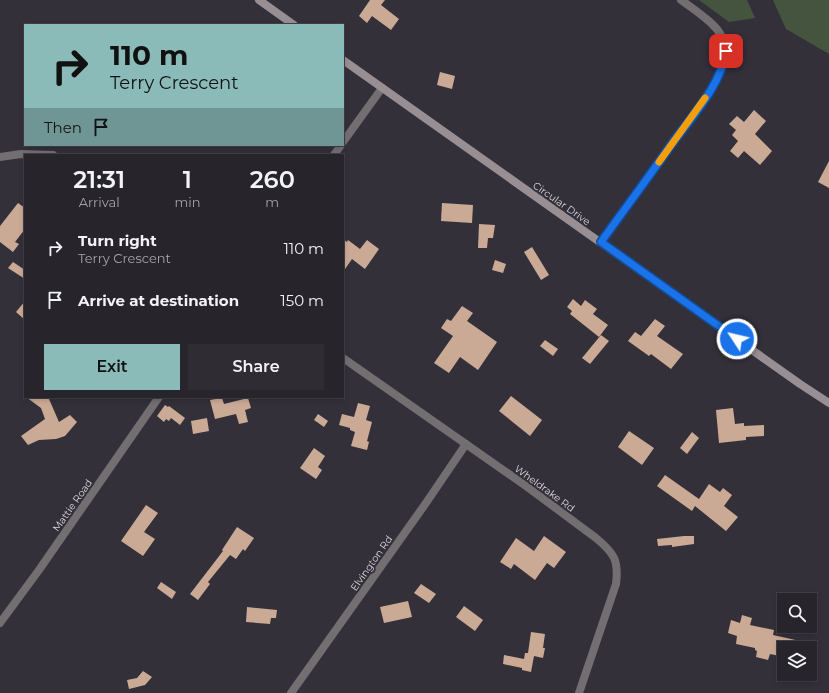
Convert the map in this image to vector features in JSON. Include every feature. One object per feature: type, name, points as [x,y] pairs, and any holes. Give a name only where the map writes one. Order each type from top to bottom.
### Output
[{"type":"street","points":[[259,0],[293,24]]},
{"type":"street","points":[[601,242],[702,103],[716,81],[725,60],[726,51],[718,30],[681,0]]},
{"type":"street","name":"Circular Drive","points":[[344,61],[829,403]]},
{"type":"street","points":[[344,141],[382,88]]},
{"type":"street","points":[[0,157],[24,154]]},
{"type":"street","name":"Wheldrake Rd","points":[[344,359],[526,486],[606,546],[617,561],[618,574],[616,584],[579,693]]},
{"type":"street","name":"Mattie Road","points":[[0,623],[39,570],[157,398]]},
{"type":"street","name":"Elvington Rd","points":[[291,693],[422,509],[466,444]]},
{"type":"green space","points":[[699,0],[747,0],[755,18],[729,22]]},
{"type":"green space","points":[[773,0],[829,0],[829,54],[786,29]]},
{"type":"building","points":[[370,0],[385,0],[381,5],[399,19],[391,30],[372,16],[367,23],[359,16]]},
{"type":"building","points":[[440,72],[455,76],[452,89],[437,85]]},
{"type":"building","points":[[754,110],[766,121],[755,134],[772,151],[760,165],[744,151],[738,158],[730,151],[738,141],[732,135],[736,130],[729,124],[737,116],[744,122]]},
{"type":"building","points":[[829,161],[829,188],[818,182]]},
{"type":"building","points":[[18,203],[24,207],[24,230],[15,242],[19,244],[13,252],[0,242],[0,226]]},
{"type":"building","points":[[442,203],[473,205],[472,223],[441,221]]},
{"type":"building","points":[[479,224],[495,225],[493,238],[488,238],[487,248],[478,248]]},
{"type":"building","points":[[344,240],[347,242],[348,240],[360,249],[367,240],[379,249],[365,269],[352,259],[344,271]]},
{"type":"building","points":[[532,247],[549,275],[541,280],[524,252]]},
{"type":"building","points":[[495,260],[506,264],[503,273],[492,270]]},
{"type":"building","points":[[13,262],[24,269],[24,278],[8,268]]},
{"type":"building","points":[[573,299],[581,306],[585,300],[597,309],[593,314],[608,325],[599,337],[570,314],[572,311],[567,307]]},
{"type":"building","points":[[24,302],[24,319],[16,312]]},
{"type":"building","points":[[462,306],[473,313],[467,321],[497,342],[478,370],[460,357],[449,373],[434,363],[453,336],[441,328],[447,319],[451,321]]},
{"type":"building","points":[[655,319],[665,326],[657,336],[683,354],[671,369],[651,354],[649,356],[628,341],[635,332],[641,336]]},
{"type":"building","points":[[601,335],[609,341],[590,364],[582,358]]},
{"type":"building","points":[[545,340],[558,349],[553,356],[540,346]]},
{"type":"building","points":[[511,396],[542,420],[530,436],[499,411]]},
{"type":"building","points":[[27,398],[48,398],[59,422],[70,415],[77,422],[65,436],[56,439],[39,440],[28,445],[21,436],[45,419],[41,408]]},
{"type":"building","points":[[222,398],[224,404],[248,398],[251,408],[245,410],[248,422],[239,424],[236,414],[215,419],[210,400]]},
{"type":"building","points":[[358,403],[370,406],[366,420],[372,422],[367,441],[369,442],[367,450],[351,446],[355,432],[350,430],[350,428],[339,425],[342,414],[354,417]]},
{"type":"building","points":[[165,405],[168,407],[169,406],[185,418],[180,425],[171,418],[169,421],[166,419],[164,422],[157,416]]},
{"type":"building","points":[[733,408],[735,424],[744,423],[744,426],[764,425],[764,436],[746,437],[746,440],[719,443],[716,410]]},
{"type":"building","points":[[318,414],[328,421],[324,427],[314,420]]},
{"type":"building","points":[[207,418],[209,431],[193,434],[191,421]]},
{"type":"building","points":[[629,431],[654,448],[642,465],[618,447]]},
{"type":"building","points":[[692,432],[699,438],[687,454],[680,448]]},
{"type":"building","points":[[314,448],[325,456],[318,467],[322,470],[316,479],[300,468]]},
{"type":"building","points":[[665,475],[699,499],[709,484],[720,492],[723,488],[732,495],[724,506],[738,517],[726,531],[695,506],[692,511],[657,486]]},
{"type":"building","points":[[146,505],[158,513],[144,532],[155,539],[143,556],[121,541]]},
{"type":"building","points":[[237,527],[254,538],[245,551],[243,549],[236,559],[230,555],[208,582],[210,584],[198,600],[190,594],[223,551],[222,550]]},
{"type":"building","points":[[544,536],[566,552],[554,568],[547,563],[535,580],[514,564],[511,569],[500,562],[516,538],[534,551]]},
{"type":"building","points":[[694,536],[694,544],[672,547],[672,545],[658,546],[657,539]]},
{"type":"building","points":[[161,582],[176,592],[172,599],[157,588]]},
{"type":"building","points":[[421,584],[436,594],[429,603],[414,593]]},
{"type":"building","points":[[408,601],[412,617],[384,623],[380,607]]},
{"type":"building","points":[[464,606],[483,620],[475,631],[456,617]]},
{"type":"building","points":[[247,607],[277,610],[276,618],[271,618],[270,624],[246,622]]},
{"type":"building","points":[[742,615],[752,618],[750,625],[774,630],[773,635],[800,641],[777,641],[777,656],[770,654],[768,660],[756,657],[757,651],[755,648],[736,644],[737,636],[728,633],[731,620],[740,623]]},
{"type":"building","points":[[531,632],[545,634],[543,648],[545,648],[543,658],[534,656],[531,672],[522,670],[522,668],[503,664],[504,655],[524,659],[525,653],[528,653]]},
{"type":"building","points":[[143,671],[152,677],[145,685],[129,689],[127,680],[137,678]]},
{"type":"slow traffic","points":[[659,162],[705,98]]},
{"type":"route","points":[[726,51],[722,69],[702,103],[601,242],[737,339]]}]
